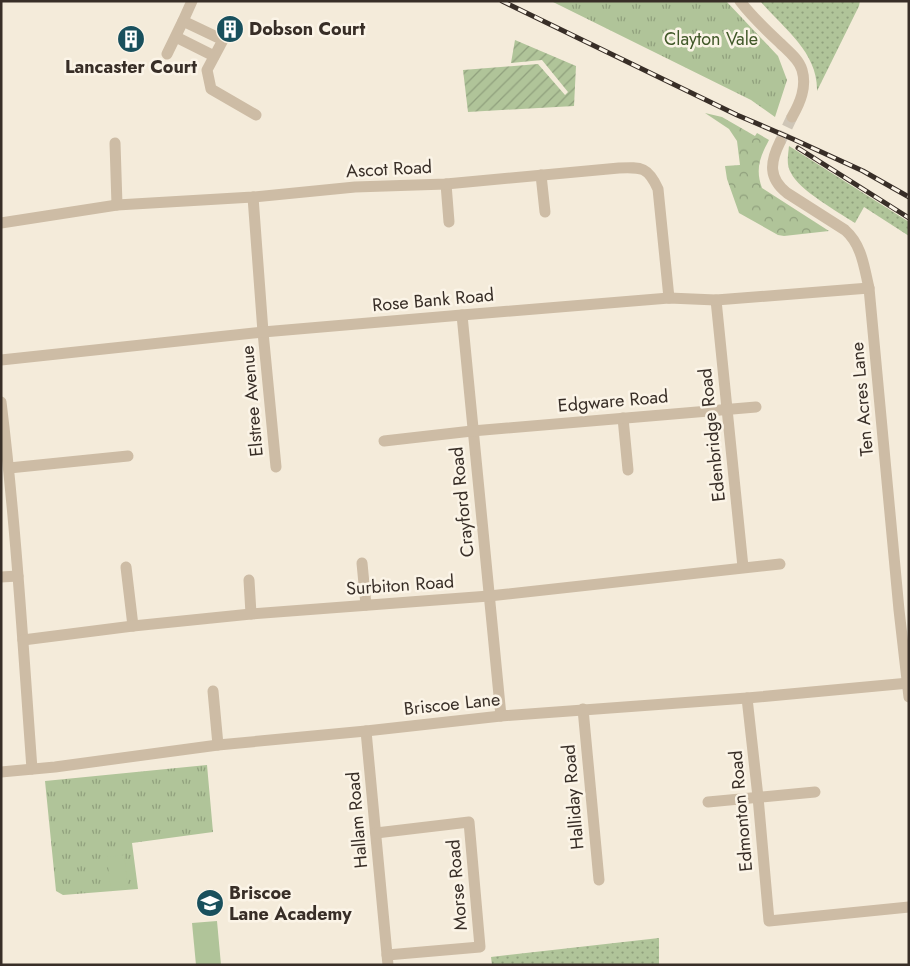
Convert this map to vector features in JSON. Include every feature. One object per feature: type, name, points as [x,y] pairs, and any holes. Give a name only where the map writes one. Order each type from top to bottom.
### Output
[{"type":"street","points":[[167,54],[192,1]]},
{"type":"street","points":[[740,1],[748,12],[793,56],[802,68],[803,91],[792,118]]},
{"type":"street","points":[[184,21],[223,40],[207,70],[211,89],[256,115]]},
{"type":"street","points":[[176,37],[214,56]]},
{"type":"street","name":"Ten Acres Lane","points":[[780,142],[772,169],[779,187],[845,230],[853,237],[862,259],[868,288],[909,697]]},
{"type":"street","points":[[115,143],[117,205]]},
{"type":"street","name":"Ascot Road","points":[[1,223],[117,205],[253,197],[355,187],[446,184],[638,167],[651,175],[658,189],[669,298]]},
{"type":"street","points":[[541,175],[545,212]]},
{"type":"street","points":[[446,184],[449,222]]},
{"type":"street","name":"Elstree Avenue","points":[[253,197],[276,467]]},
{"type":"street","name":"Rose Bank Road","points":[[1,360],[263,332],[462,315],[669,298],[716,300],[868,288]]},
{"type":"street","name":"Edenbridge Road","points":[[716,300],[743,568]]},
{"type":"street","name":"Crayford Road","points":[[462,315],[501,716]]},
{"type":"street","points":[[1,402],[18,576],[32,769]]},
{"type":"street","name":"Edgware Road","points":[[384,441],[472,431],[756,407]]},
{"type":"street","points":[[624,418],[628,470]]},
{"type":"street","points":[[7,475],[128,456]]},
{"type":"street","points":[[362,563],[366,605]]},
{"type":"street","name":"Surbiton Road","points":[[23,640],[251,614],[489,596],[780,564]]},
{"type":"street","points":[[126,567],[133,626]]},
{"type":"street","points":[[1,577],[18,576]]},
{"type":"street","points":[[248,580],[251,614]]},
{"type":"street","name":"Briscoe Lane","points":[[1,772],[55,767],[218,745],[501,716],[747,698],[908,683]]},
{"type":"street","points":[[213,691],[218,745]]},
{"type":"street","name":"Edmonton Road","points":[[747,698],[769,920],[909,907]]},
{"type":"street","name":"Halliday Road","points":[[583,710],[599,880]]},
{"type":"street","name":"Hallam Road","points":[[366,731],[388,960]]},
{"type":"street","points":[[708,802],[815,792]]},
{"type":"street","name":"Morse Road","points":[[376,833],[469,822],[480,947],[388,960]]},
{"type":"green space","name":"Clayton Vale","points":[[551,1],[726,1],[778,56],[787,80],[775,117],[751,100]]},
{"type":"green space","points":[[760,1],[860,1],[817,91],[816,77],[812,64],[798,42]]},
{"type":"green space","points":[[515,40],[576,66],[574,106],[468,112],[463,70],[538,64],[565,95],[568,92],[542,60],[511,63]]},
{"type":"green space","points":[[705,113],[722,117],[755,136],[757,133],[769,140],[763,152],[759,169],[762,188],[829,231],[778,235],[739,213],[727,179],[725,166],[740,165],[737,141],[729,129]]},
{"type":"green space","points":[[789,146],[909,222],[909,236],[864,207],[855,223],[810,193],[795,180],[789,170]]},
{"type":"green space","points":[[207,765],[213,832],[132,843],[138,889],[63,895],[56,891],[45,781]]},
{"type":"green space","points":[[124,855],[128,888],[111,890],[107,857]]},
{"type":"green space","points":[[217,921],[221,965],[196,965],[192,923]]},
{"type":"green space","points":[[659,938],[659,965],[492,965],[491,957]]},
{"type":"tunnel","points":[[780,142],[792,117]]},
{"type":"railway","points":[[502,1],[737,115],[863,171],[909,197]]},
{"type":"railway","points":[[798,148],[909,218]]},
{"type":"place","name":"Dobson Court","points":[[230,29]]},
{"type":"place","name":"Lancaster Court","points":[[131,39]]},
{"type":"place","name":"Briscoe Lane Academy","points":[[210,903]]}]
